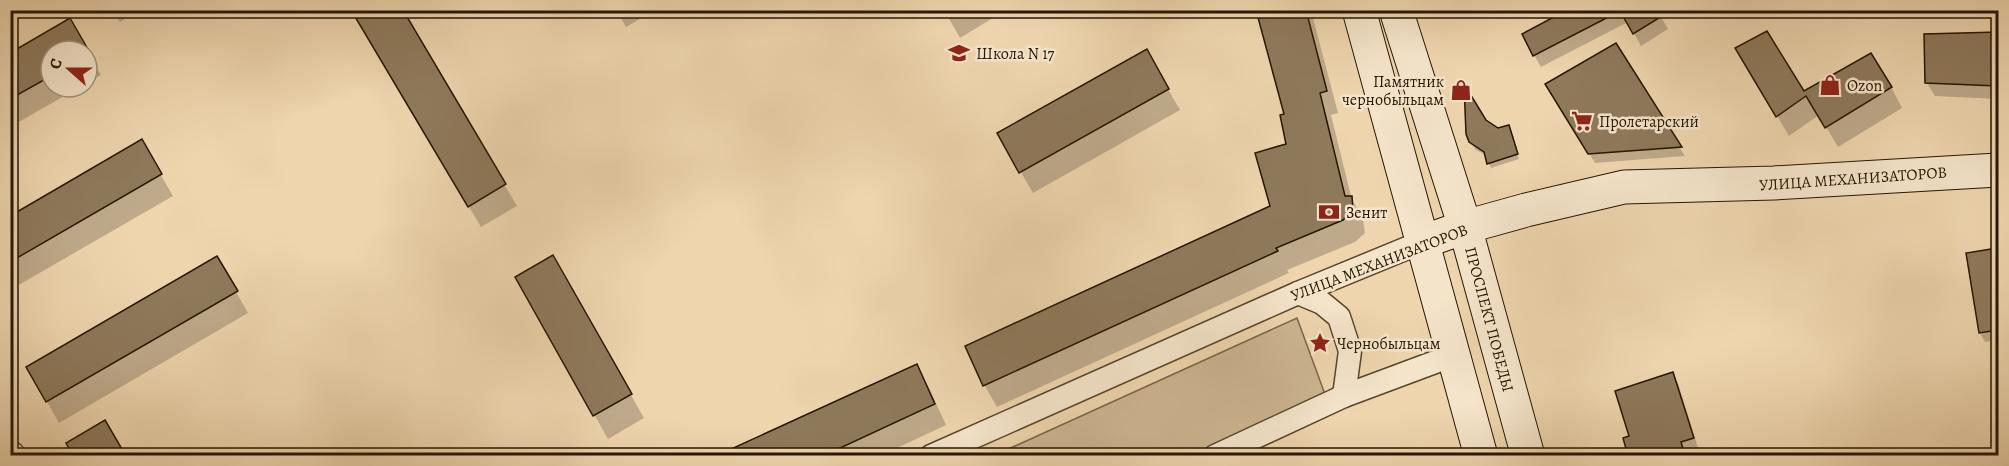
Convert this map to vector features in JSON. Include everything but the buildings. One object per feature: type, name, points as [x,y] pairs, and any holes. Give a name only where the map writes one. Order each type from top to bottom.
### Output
[{"type":"main road","points":[[1359,10],[1481,456]]},
{"type":"main road","name":"ПРОСПЕКТ ПОБЕДЫ","points":[[1396,10],[1465,227],[1528,456]]},
{"type":"main road","name":"УЛИЦА МЕХАНИЗАТОРОВ","points":[[1422,242],[1465,227],[1592,193],[1624,187],[1774,183],[1998,170]]},
{"type":"street","name":"УЛИЦА МЕХАНИЗАТОРОВ","points":[[932,456],[1298,293],[1422,242]]},
{"type":"street","points":[[1298,293],[1322,303],[1339,317],[1350,351],[1344,396]]},
{"type":"street","points":[[1215,456],[1344,396],[1454,355]]},
{"type":"shaded area","points":[[1297,318],[1326,397],[1190,455],[993,456]]},
{"type":"place","name":"Школа N 17","points":[[959,53]]},
{"type":"place","name":"Ozon","points":[[1830,85]]},
{"type":"place","name":"Памятник чернобыльцам","points":[[1461,90]]},
{"type":"place","name":"Пролетарский","points":[[1582,121]]},
{"type":"place","name":"Зенит","points":[[1329,212]]},
{"type":"place","name":"Чернобыльцам","points":[[1320,343]]}]
